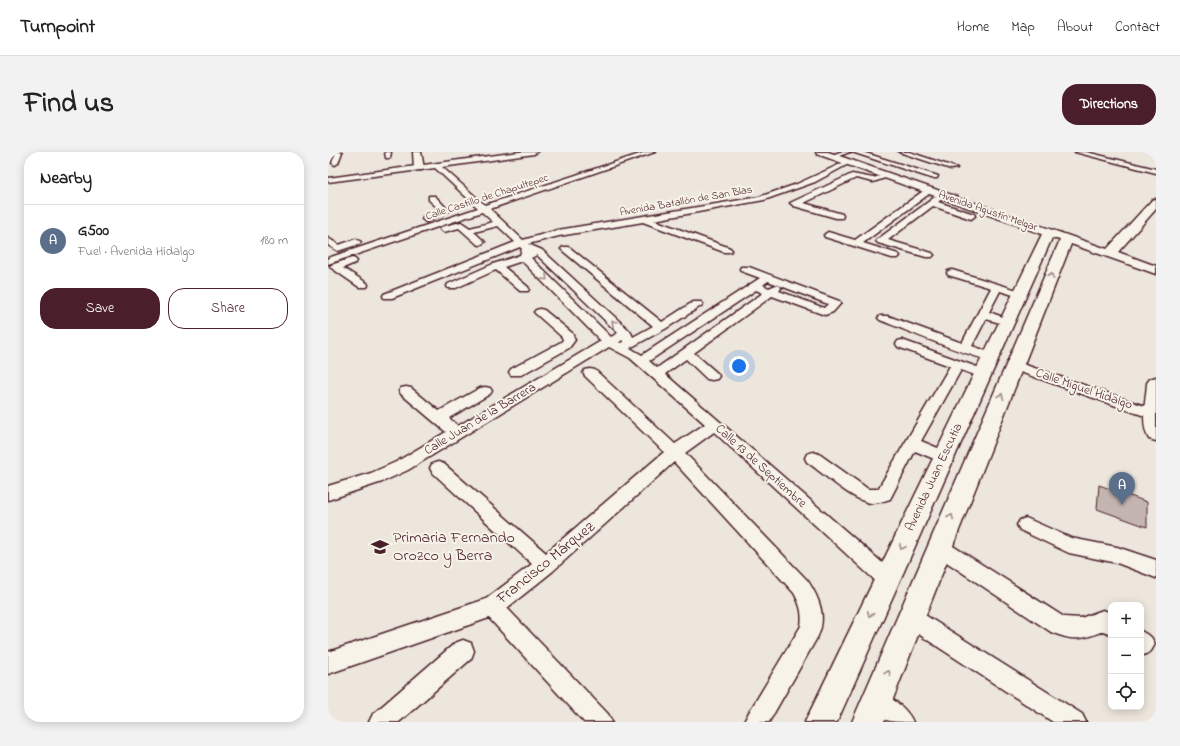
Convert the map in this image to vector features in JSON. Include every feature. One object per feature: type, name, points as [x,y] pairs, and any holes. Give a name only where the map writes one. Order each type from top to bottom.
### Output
[{"type":"main road","points":[[417,152],[423,167]]},
{"type":"main road","points":[[423,167],[424,152]]},
{"type":"main road","name":"Avenida Agustín Melgar","points":[[820,152],[833,156],[848,157],[886,180],[911,184],[1156,270]]},
{"type":"main road","points":[[1110,253],[1156,202]]},
{"type":"main road","name":"Avenida Juan Escutia","points":[[821,722],[1049,232]]},
{"type":"main road","points":[[872,712],[1067,238]]},
{"type":"main road","points":[[1156,383],[1156,434]]},
{"type":"street","points":[[335,163],[339,152]]},
{"type":"street","points":[[328,181],[534,152]]},
{"type":"street","name":"Calle Castillo de Chapultepec","points":[[330,264],[349,254],[652,152]]},
{"type":"street","points":[[855,152],[934,176]]},
{"type":"street","points":[[902,152],[953,168],[911,184]]},
{"type":"street","points":[[1078,152],[1156,171]]},
{"type":"street","name":"Avenida Batallón de San Blas","points":[[524,249],[558,233],[771,197],[791,190],[848,157]]},
{"type":"street","name":"Calle 13 de Septiembre","points":[[436,166],[499,223],[626,347],[715,424],[887,579]]},
{"type":"street","points":[[797,204],[855,176],[873,180],[886,180]]},
{"type":"street","points":[[857,243],[928,191]]},
{"type":"street","points":[[881,241],[942,196]]},
{"type":"street","points":[[771,197],[839,216]]},
{"type":"street","points":[[338,248],[445,211],[432,198]]},
{"type":"street","points":[[932,203],[971,216]]},
{"type":"street","points":[[644,219],[727,250]]},
{"type":"street","points":[[422,220],[434,226]]},
{"type":"street","points":[[469,231],[499,223]]},
{"type":"street","points":[[330,264],[454,225],[461,225],[480,242]]},
{"type":"street","points":[[828,235],[899,257]]},
{"type":"street","points":[[866,236],[929,255]]},
{"type":"street","points":[[328,241],[349,254]]},
{"type":"street","points":[[452,286],[497,266],[524,249]]},
{"type":"street","points":[[388,296],[524,249]]},
{"type":"street","name":"Calle 13 de Septiembre","points":[[524,249],[539,252],[565,277],[626,347]]},
{"type":"street","points":[[566,249],[661,327]]},
{"type":"street","points":[[330,264],[363,285]]},
{"type":"street","points":[[497,266],[524,290]]},
{"type":"street","points":[[565,277],[589,269]]},
{"type":"street","points":[[746,269],[831,301],[834,303],[834,306],[825,312],[755,286]]},
{"type":"street","points":[[952,273],[1020,294]]},
{"type":"street","points":[[626,347],[755,286],[767,278]]},
{"type":"street","points":[[657,374],[782,283]]},
{"type":"street","points":[[965,348],[997,287]]},
{"type":"street","points":[[626,347],[697,304]]},
{"type":"street","points":[[516,372],[565,345],[569,340],[568,336],[540,312]]},
{"type":"street","points":[[983,314],[1007,322]]},
{"type":"street","points":[[884,318],[991,357]]},
{"type":"street","points":[[902,344],[983,374]]},
{"type":"street","name":"Calle Juan de la Barrera","points":[[328,493],[376,478],[402,466],[566,367],[626,347]]},
{"type":"street","points":[[687,353],[712,376]]},
{"type":"street","points":[[549,354],[566,367]]},
{"type":"street","points":[[813,458],[863,494],[878,496],[884,494],[958,364]]},
{"type":"street","name":"Calle Miguel Hidalgo","points":[[1014,364],[1155,414]]},
{"type":"street","points":[[590,373],[674,453],[801,587],[812,606],[814,618],[811,629],[756,722]]},
{"type":"street","points":[[406,391],[457,433]]},
{"type":"street","points":[[438,418],[485,392]]},
{"type":"street","name":"Francisco Márquez","points":[[328,663],[492,607],[546,565],[674,453],[715,424]]},
{"type":"street","points":[[912,443],[944,457]]},
{"type":"street","points":[[438,468],[546,565]]},
{"type":"street","points":[[1026,526],[1069,545],[1117,555],[1156,569]]},
{"type":"street","points":[[939,547],[1058,625],[1068,630],[1076,630],[1102,620],[1108,623]]},
{"type":"street","points":[[492,607],[600,722]]},
{"type":"street","points":[[910,617],[1074,722]]},
{"type":"street","points":[[380,722],[463,651]]},
{"type":"street","points":[[872,712],[901,722]]},
{"type":"building","points":[[1099,485],[1147,502],[1147,527],[1097,509]]},
{"type":"place","name":"G500","points":[[1122,505]]},
{"type":"place","name":"Primaria Fernando Orozco y Berra","points":[[380,547]]}]
